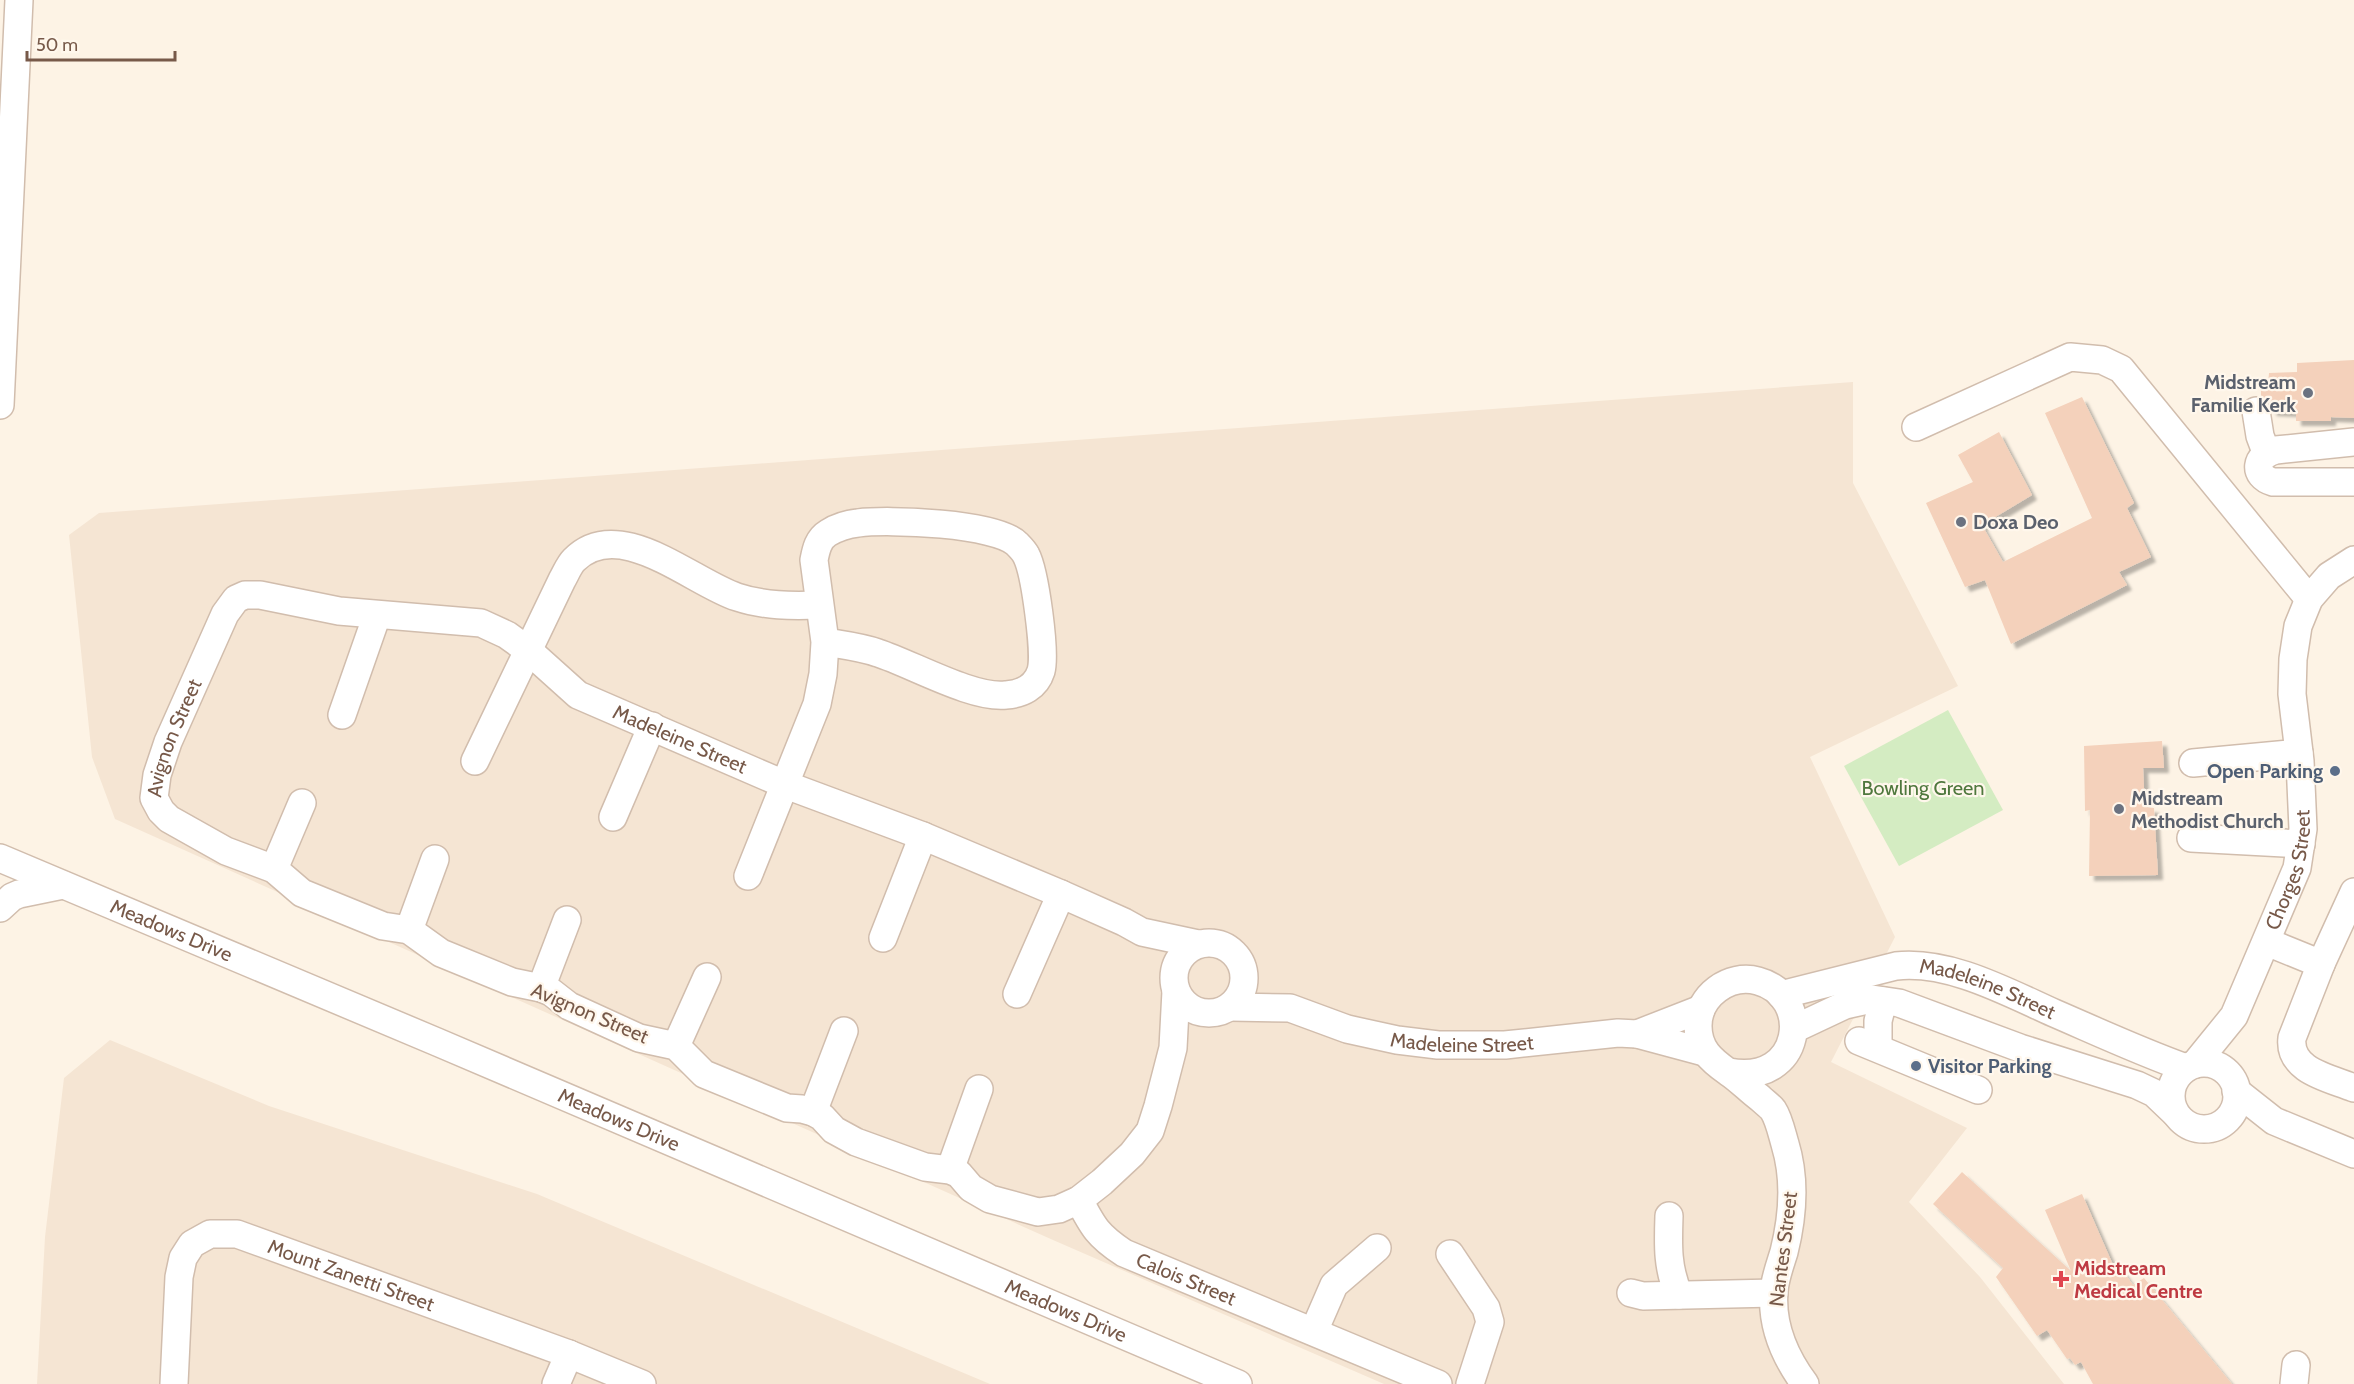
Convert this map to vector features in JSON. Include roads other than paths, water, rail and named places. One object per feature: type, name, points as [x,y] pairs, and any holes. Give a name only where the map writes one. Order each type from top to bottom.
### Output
[{"type":"street","points":[[0,405],[19,0]]},
{"type":"street","points":[[1916,427],[2070,357],[2102,360],[2121,369],[2309,599]]},
{"type":"street","points":[[2256,411],[2266,480],[2273,482],[2354,482]]},
{"type":"street","points":[[2236,510],[2241,479],[2286,448],[2354,442]]},
{"type":"street","points":[[748,876],[817,704],[823,674],[825,642],[814,560],[816,547],[826,534],[856,523],[902,522],[985,530],[1002,534],[1016,542],[1026,555],[1034,587],[1043,655],[1041,672],[1032,687],[1022,692],[987,696],[878,653],[825,642]]},
{"type":"street","points":[[475,761],[562,580],[573,561],[587,550],[605,546],[628,546],[651,553],[680,567],[712,588],[738,598],[770,605],[819,605]]},
{"type":"street","name":"Chorges Street","points":[[2191,1066],[2234,1016],[2297,868],[2303,830],[2299,753],[2292,694],[2293,659],[2298,626],[2309,599],[2329,576],[2354,560]]},
{"type":"street","name":"Madeleine Street","points":[[225,614],[236,599],[245,595],[260,595],[339,611],[481,623],[507,635],[529,651],[578,695],[786,785],[923,836],[1061,894],[1142,932],[1198,944],[1209,942],[1221,944],[1231,949],[1239,957],[1244,968],[1290,1008],[1347,1029],[1397,1040],[1438,1045],[1505,1045],[1618,1033],[1637,1034],[1704,1052],[1715,1064],[1729,1072]]},
{"type":"street","name":"Avignon Street","points":[[225,614],[168,742],[157,775],[154,798],[161,811],[169,819],[226,851],[274,869],[302,893],[383,926],[409,930],[441,953],[512,982],[551,992],[569,1006],[639,1038],[676,1046]]},
{"type":"street","points":[[342,715],[377,615]]},
{"type":"street","points":[[613,817],[652,726]]},
{"type":"street","points":[[2193,763],[2299,753]]},
{"type":"street","points":[[274,869],[302,803]]},
{"type":"street","points":[[883,938],[923,836]]},
{"type":"street","points":[[2191,838],[2301,844]]},
{"type":"street","name":"Meadows Drive","points":[[0,858],[437,1041],[1238,1384]]},
{"type":"street","points":[[409,930],[435,859]]},
{"type":"street","points":[[0,909],[12,897],[19,894],[63,885]]},
{"type":"street","points":[[2354,892],[2321,964],[2292,1038],[2291,1049],[2299,1064],[2354,1088]]},
{"type":"street","points":[[1017,994],[1061,894]]},
{"type":"street","points":[[541,988],[567,920]]},
{"type":"street","name":"Madeleine Street","points":[[1142,932],[1175,985],[1182,1001],[1191,1008],[1220,1010],[1290,1008]]},
{"type":"street","points":[[2267,942],[2321,964]]},
{"type":"street","points":[[707,977],[676,1046],[704,1074],[787,1108],[813,1112],[822,1117],[834,1130],[856,1142],[925,1167],[950,1170],[959,1174],[970,1188],[990,1198],[1038,1212],[1059,1209],[1079,1200],[1132,1154],[1150,1131],[1173,1048],[1175,968],[1180,957],[1188,949],[1198,944]]},
{"type":"street","name":"Madeleine Street","points":[[1637,1034],[1701,1009],[1718,988],[1730,982],[1744,979],[1764,983],[1781,995],[1896,966],[1911,964],[1937,967],[2018,997],[2150,1055],[2191,1066],[2213,1065],[2222,1068],[2235,1087],[2274,1121],[2354,1154]]},
{"type":"street","points":[[1173,1048],[1220,1010],[1238,1000],[1243,990],[1244,968]]},
{"type":"street","points":[[1729,1072],[1745,1075],[1761,1073],[1774,1066],[1784,1056],[1791,1043],[1794,1029],[1791,1010],[1781,995]]},
{"type":"street","name":"Madeleine Street","points":[[1794,1029],[1845,1005],[1872,999],[1899,1003],[2020,1048],[2137,1085],[2154,1093],[2182,1122],[2192,1127],[2212,1129],[2221,1125],[2274,1121]]},
{"type":"street","points":[[1882,1001],[1878,1021],[1868,1044],[1978,1090]]},
{"type":"street","points":[[1701,1009],[1698,1037],[1704,1052]]},
{"type":"street","name":"Chorges Street","points":[[2234,1016],[2235,1087]]},
{"type":"street","points":[[813,1112],[844,1031]]},
{"type":"street","points":[[1729,1072],[1773,1110],[1784,1056]]},
{"type":"street","points":[[2175,1113],[2171,1103],[2173,1083],[2191,1066]]},
{"type":"street","points":[[2221,1125],[2234,1109],[2235,1087]]},
{"type":"street","points":[[950,1170],[979,1089]]},
{"type":"street","name":"Nantes Street","points":[[1773,1110],[1790,1159],[1792,1186],[1792,1212],[1774,1293],[1774,1315],[1781,1343],[1794,1370],[1805,1384]]},
{"type":"street","name":"Calois Street","points":[[1079,1200],[1092,1226],[1104,1240],[1124,1253],[1438,1384]]},
{"type":"street","points":[[1670,1216],[1668,1260],[1672,1280],[1679,1295]]},
{"type":"street","name":"Mount Zanetti Street","points":[[174,1384],[179,1276],[183,1258],[192,1244],[210,1234],[237,1234],[569,1354],[642,1384]]},
{"type":"street","points":[[1314,1331],[1334,1285],[1377,1248]]},
{"type":"street","points":[[1450,1254],[1486,1308],[1490,1322],[1470,1384]]},
{"type":"street","points":[[1631,1293],[1643,1296],[1774,1293]]},
{"type":"street","points":[[556,1384],[569,1354]]},
{"type":"place","name":"Midstream Familie Kerk","points":[[2308,393]]},
{"type":"place","name":"Doxa Deo","points":[[1961,522]]},
{"type":"place","name":"Open Parking","points":[[2335,771]]},
{"type":"place","name":"Midstream Methodist Church","points":[[2119,809]]},
{"type":"place","name":"Visitor Parking","points":[[1916,1066]]},
{"type":"place","name":"Midstream Medical Centre","points":[[2061,1279]]},
{"type":"park label","name":"Bowling Green","points":[[1923,788]]}]
